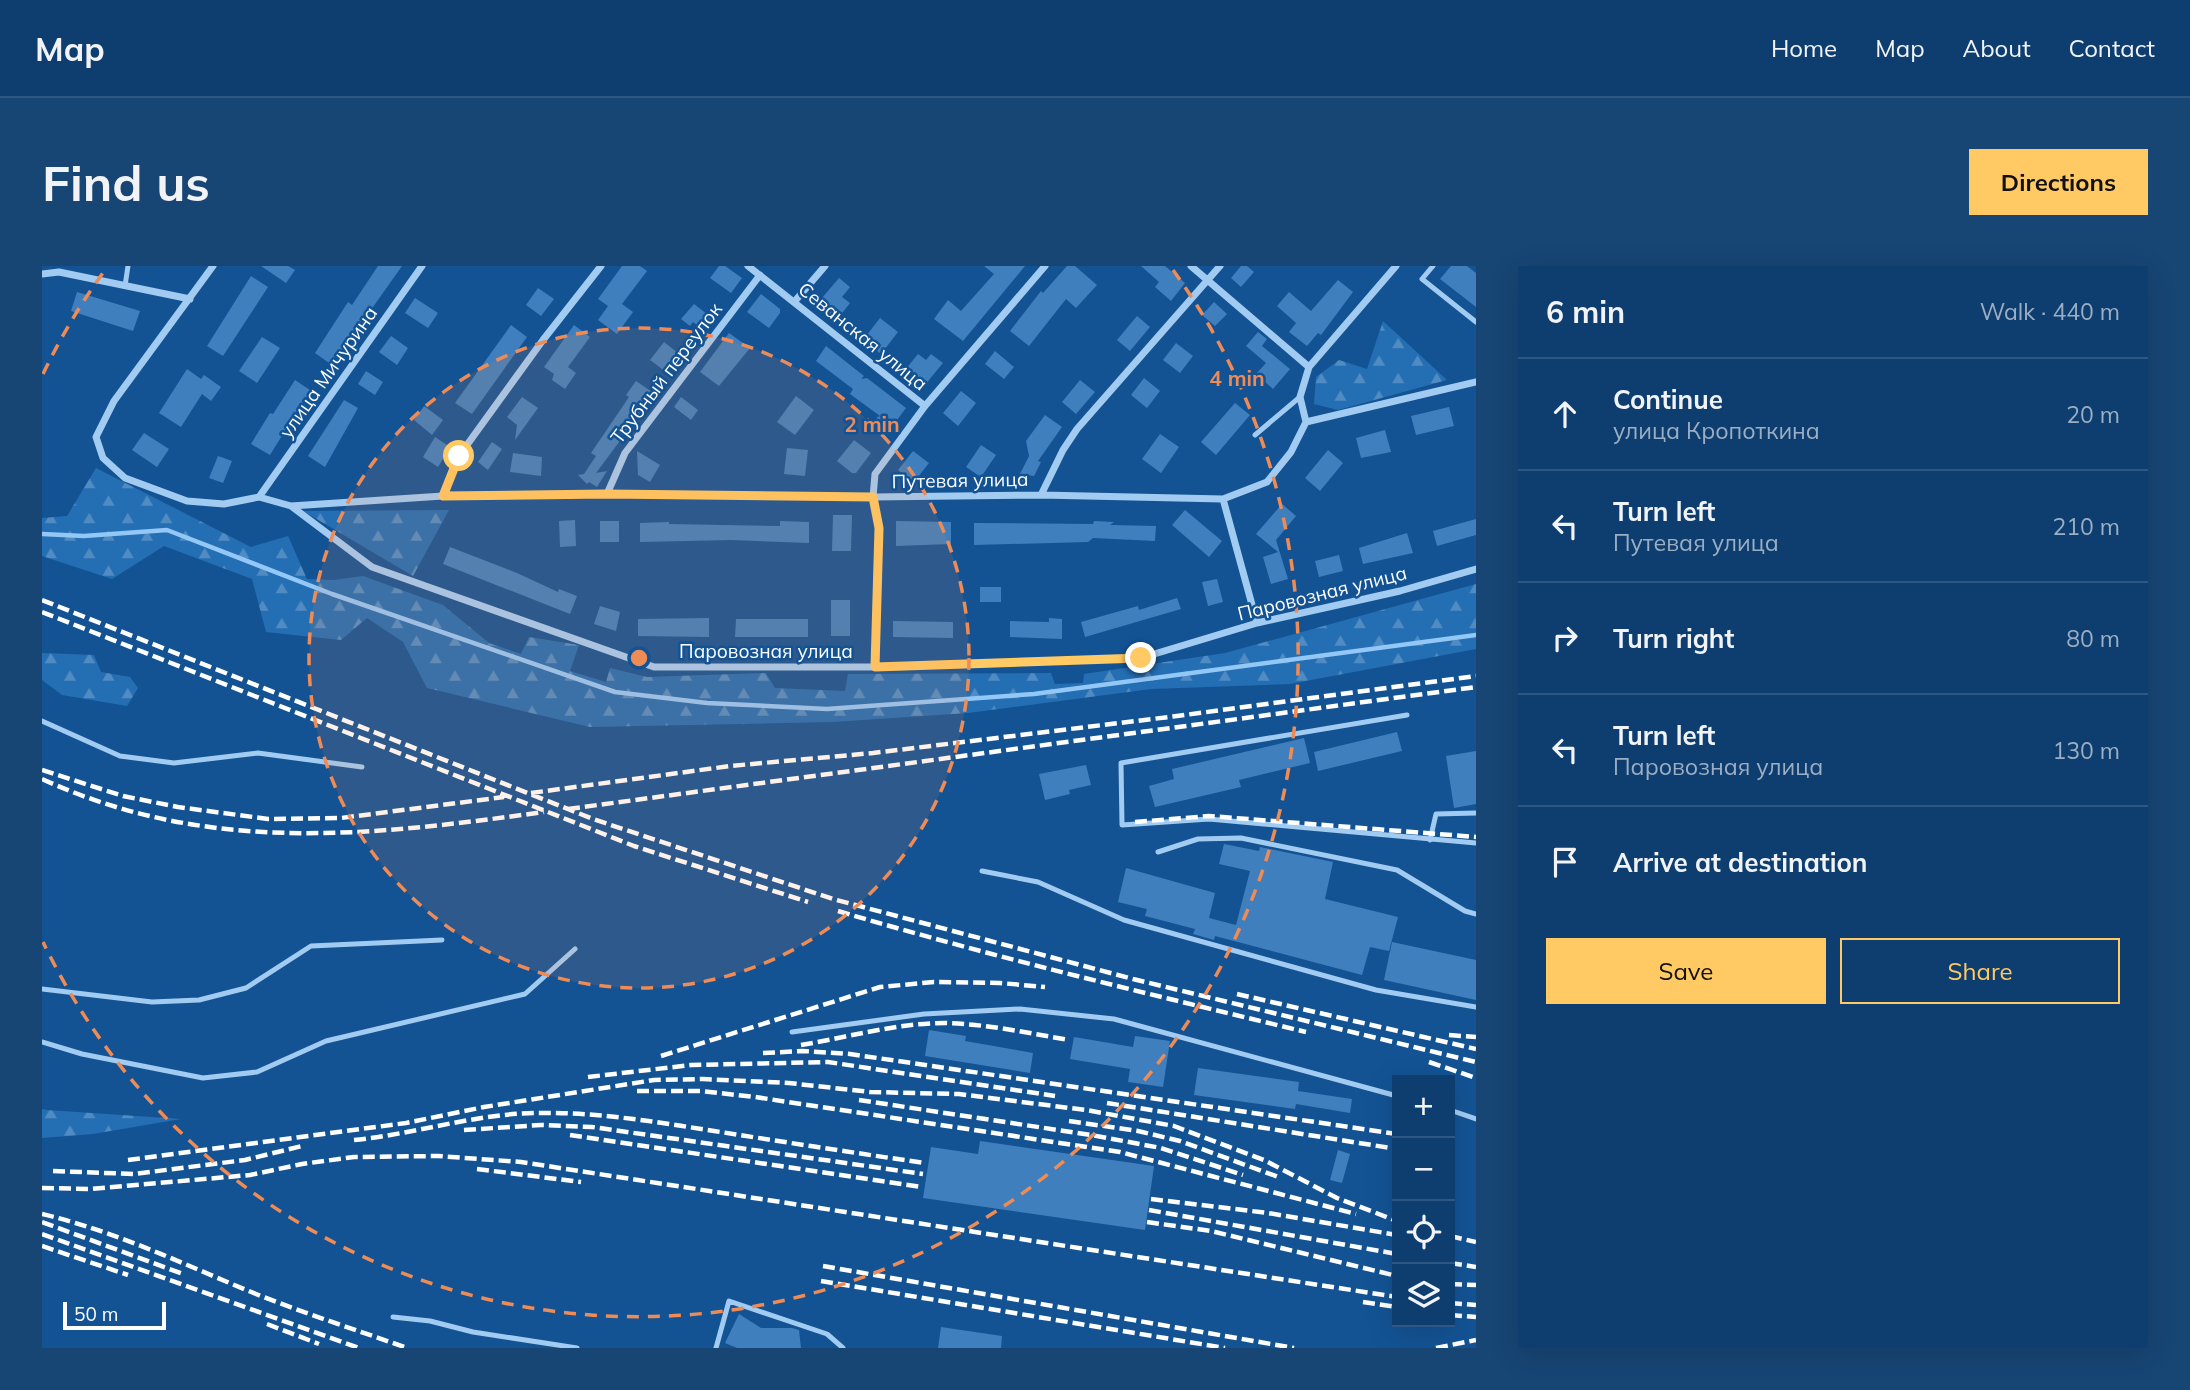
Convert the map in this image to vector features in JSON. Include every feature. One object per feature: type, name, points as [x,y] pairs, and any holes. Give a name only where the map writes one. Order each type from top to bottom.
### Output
[{"type":"street","points":[[42,274],[57,269],[190,299],[214,266]]},
{"type":"street","name":"улица Мичурина","points":[[259,497],[422,266]]},
{"type":"street","points":[[443,496],[459,456],[543,340],[601,266]]},
{"type":"street","name":"Севанская улица","points":[[748,266],[925,406]]},
{"type":"street","points":[[795,301],[825,266]]},
{"type":"street","points":[[873,497],[875,474],[925,406],[1045,266]]},
{"type":"street","points":[[1191,266],[1309,367]]},
{"type":"street","points":[[1041,495],[1063,450],[1077,429],[1220,266]]},
{"type":"street","points":[[1257,623],[1223,499],[1267,482],[1291,452],[1306,422],[1300,397],[1309,367],[1396,266]]},
{"type":"street","name":"Трубный переулок","points":[[607,494],[625,453],[760,275]]},
{"type":"street","name":"Путевая улица","points":[[190,299],[114,401],[96,437],[103,458],[125,478],[187,500],[224,504],[259,497],[291,506],[443,496],[607,494],[873,497],[1041,495],[1223,499]]},
{"type":"street","points":[[1306,422],[1476,382]]},
{"type":"street","name":"Паровозная улица","points":[[291,506],[372,567],[654,667],[875,667],[1141,658],[1257,623],[1400,591],[1476,569]]},
{"type":"lane","points":[[125,286],[128,266]]},
{"type":"lane","points":[[1433,266],[1422,279],[1476,322]]},
{"type":"lane","points":[[1255,435],[1300,397]]},
{"type":"lane","points":[[873,497],[879,528],[875,667]]},
{"type":"lane","points":[[1407,715],[1121,763],[1122,825],[1209,819],[1476,843]]},
{"type":"lane","points":[[42,722],[120,756],[134,758],[174,763],[258,753],[362,767]]},
{"type":"lane","points":[[1430,840],[1436,814],[1476,813]]},
{"type":"lane","points":[[1158,852],[1198,839],[1241,838],[1397,870],[1465,911],[1476,914]]},
{"type":"lane","points":[[982,871],[1038,882],[1125,920],[1336,979],[1376,990],[1476,1007]]},
{"type":"lane","points":[[42,989],[152,1002],[199,1000],[246,988],[311,946],[442,940]]},
{"type":"lane","points":[[42,1042],[82,1054],[203,1078],[257,1072],[326,1041],[526,994],[576,949]]},
{"type":"lane","points":[[792,1032],[924,1014],[1033,1010],[1114,1019],[1392,1095]]},
{"type":"lane","points":[[1455,1112],[1476,1119]]},
{"type":"lane","points":[[716,1348],[729,1301],[827,1334],[843,1348]]},
{"type":"lane","points":[[393,1317],[430,1321],[473,1332],[577,1348]]},
{"type":"green space","points":[[1383,321],[1447,380],[1338,410],[1314,404],[1316,377],[1339,360],[1367,369]]},
{"type":"green space","points":[[96,468],[251,547],[288,536],[307,579],[334,580],[363,576],[443,605],[489,643],[521,654],[529,637],[579,645],[570,671],[606,682],[610,668],[647,677],[766,673],[775,688],[845,691],[848,674],[1051,673],[1055,684],[1083,683],[1084,674],[1225,653],[1476,584],[1476,649],[1290,684],[1151,689],[968,713],[833,722],[590,727],[427,688],[403,642],[367,618],[341,640],[266,632],[252,579],[164,546],[112,579],[42,556],[42,518],[67,516]]},
{"type":"green space","points":[[449,510],[413,576],[303,511]]},
{"type":"green space","points":[[42,653],[94,655],[101,672],[130,677],[138,688],[127,706],[62,695],[42,680]]},
{"type":"green space","points":[[42,1109],[181,1119],[93,1134],[42,1138]]},
{"type":"building","points":[[261,266],[288,266],[295,270],[286,283]]},
{"type":"building","points":[[378,266],[402,266],[332,365],[315,353],[348,302],[352,305]]},
{"type":"building","points":[[622,266],[640,266],[647,271],[622,304],[633,312],[617,334],[598,320],[608,306],[598,299]]},
{"type":"building","points":[[719,266],[725,266],[742,278],[731,293],[710,278]]},
{"type":"building","points":[[984,266],[1025,266],[963,341],[934,319],[948,300],[961,311],[994,274]]},
{"type":"building","points":[[1067,266],[1075,266],[1097,285],[1076,308],[1066,299],[1029,346],[1010,331],[1041,291],[1043,293]]},
{"type":"building","points":[[1141,266],[1165,266],[1185,283],[1171,301],[1155,287],[1159,282]]},
{"type":"building","points":[[1241,266],[1247,266],[1254,272],[1241,287],[1231,278]]},
{"type":"building","points":[[1451,266],[1467,266],[1476,273],[1476,307],[1440,279]]},
{"type":"building","points":[[251,276],[268,287],[223,356],[207,346]]},
{"type":"building","points":[[839,278],[850,287],[842,297],[850,303],[836,321],[816,305]]},
{"type":"building","points":[[1338,280],[1353,292],[1321,335],[1318,333],[1307,346],[1289,332],[1296,323],[1277,306],[1289,292],[1311,311]]},
{"type":"building","points":[[538,288],[554,299],[541,316],[526,305]]},
{"type":"building","points":[[77,292],[140,311],[133,331],[71,311]]},
{"type":"building","points":[[761,294],[780,309],[769,328],[747,312]]},
{"type":"building","points":[[415,298],[438,313],[428,328],[405,313]]},
{"type":"building","points":[[1214,302],[1227,314],[1215,326],[1202,315]]},
{"type":"building","points":[[694,304],[712,318],[703,330],[693,322],[690,326],[681,319]]},
{"type":"building","points":[[1137,316],[1150,327],[1130,351],[1117,340]]},
{"type":"building","points":[[880,318],[898,332],[881,354],[863,340]]},
{"type":"building","points":[[511,325],[527,337],[472,414],[455,403]]},
{"type":"building","points":[[574,325],[590,337],[568,367],[576,373],[565,389],[552,380],[554,374],[544,367]]},
{"type":"building","points":[[1258,332],[1267,339],[1262,346],[1290,369],[1273,389],[1256,374],[1266,363],[1246,346]]},
{"type":"building","points":[[729,333],[750,348],[719,386],[700,372]]},
{"type":"building","points":[[391,336],[408,348],[397,365],[379,352]]},
{"type":"building","points":[[262,337],[280,348],[257,383],[239,371]]},
{"type":"building","points":[[664,342],[683,357],[670,375],[650,360]]},
{"type":"building","points":[[1176,343],[1193,356],[1180,373],[1163,360]]},
{"type":"building","points":[[826,346],[864,376],[861,379],[867,378],[906,408],[891,428],[876,418],[880,416],[850,394],[853,389],[816,361]]},
{"type":"building","points":[[995,351],[1014,367],[1004,379],[985,364]]},
{"type":"building","points":[[918,354],[926,360],[931,354],[943,363],[924,386],[905,370]]},
{"type":"building","points":[[187,369],[201,379],[204,375],[221,387],[211,401],[202,394],[181,427],[159,413]]},
{"type":"building","points":[[366,371],[383,382],[375,395],[358,384]]},
{"type":"building","points":[[1144,378],[1160,391],[1147,408],[1131,395]]},
{"type":"building","points":[[295,380],[313,392],[300,412],[298,410],[270,455],[251,444]]},
{"type":"building","points":[[1080,380],[1095,392],[1076,414],[1062,402]]},
{"type":"building","points":[[636,381],[655,394],[596,473],[607,471],[597,487],[589,482],[587,484],[578,475],[584,474],[596,456],[591,453],[629,397],[626,395]]},
{"type":"building","points":[[961,391],[976,403],[958,426],[943,413]]},
{"type":"building","points":[[796,396],[814,410],[795,435],[777,422]]},
{"type":"building","points":[[522,397],[538,408],[515,440],[517,425],[507,417]]},
{"type":"building","points":[[681,397],[698,410],[691,420],[674,407]]},
{"type":"building","points":[[344,400],[358,408],[325,467],[308,456]]},
{"type":"building","points":[[1235,403],[1250,415],[1216,455],[1201,442]]},
{"type":"building","points":[[424,406],[443,420],[432,435],[414,420]]},
{"type":"building","points":[[1449,407],[1454,426],[1416,435],[1411,416]]},
{"type":"building","points":[[1045,415],[1062,427],[1038,461],[1041,462],[1034,476],[1028,475],[1023,482],[1018,478],[1029,456],[1026,441]]},
{"type":"building","points":[[1385,430],[1391,452],[1361,458],[1356,438]]},
{"type":"building","points":[[144,433],[169,449],[157,467],[132,450]]},
{"type":"building","points":[[1160,434],[1179,447],[1161,473],[1142,459]]},
{"type":"building","points":[[435,437],[450,447],[438,467],[423,457]]},
{"type":"building","points":[[854,440],[871,453],[856,473],[852,473],[837,461]]},
{"type":"building","points":[[492,442],[502,449],[488,470],[478,462]]},
{"type":"building","points":[[981,445],[996,455],[981,477],[966,467]]},
{"type":"building","points":[[787,448],[808,450],[805,476],[784,474]]},
{"type":"building","points":[[1328,450],[1343,463],[1320,491],[1305,478]]},
{"type":"building","points":[[637,451],[660,465],[650,482],[638,475]]},
{"type":"building","points":[[913,451],[929,463],[914,482],[898,470]]},
{"type":"building","points":[[513,453],[542,457],[541,476],[510,472]]},
{"type":"building","points":[[218,456],[232,461],[223,483],[209,478]]},
{"type":"building","points":[[1282,504],[1296,516],[1276,540],[1288,579],[1271,584],[1263,557],[1278,552],[1256,534]]},
{"type":"building","points":[[1185,510],[1222,541],[1209,557],[1172,525]]},
{"type":"building","points":[[833,515],[852,515],[851,551],[832,551]]},
{"type":"building","points":[[1476,519],[1476,535],[1437,546],[1433,531]]},
{"type":"building","points":[[575,520],[576,546],[560,547],[559,521]]},
{"type":"building","points":[[600,521],[619,521],[619,542],[600,542]]},
{"type":"building","points":[[780,521],[809,522],[809,543],[731,540],[640,542],[640,523],[780,526]]},
{"type":"building","points":[[896,521],[951,522],[951,544],[896,546]]},
{"type":"building","points":[[1094,521],[1114,522],[1110,525],[1156,526],[1155,541],[1093,538],[1088,542],[974,545],[974,523],[1093,524]]},
{"type":"building","points":[[1407,533],[1413,553],[1363,564],[1359,548]]},
{"type":"building","points":[[450,547],[558,592],[559,589],[577,596],[570,614],[443,564]]},
{"type":"building","points":[[1339,555],[1343,571],[1319,577],[1315,561]]},
{"type":"building","points":[[1217,579],[1223,602],[1208,606],[1202,582]]},
{"type":"building","points":[[980,587],[1001,587],[1001,602],[980,602]]},
{"type":"building","points":[[1177,598],[1181,609],[1085,637],[1081,622],[1138,606],[1139,610]]},
{"type":"building","points":[[831,600],[850,600],[850,636],[831,636]]},
{"type":"building","points":[[600,606],[620,612],[616,631],[594,624]]},
{"type":"building","points":[[709,618],[709,637],[638,636],[638,619]]},
{"type":"building","points":[[1049,618],[1062,619],[1062,639],[1010,637],[1010,621],[1049,622]]},
{"type":"building","points":[[736,619],[808,619],[808,637],[735,637]]},
{"type":"building","points":[[893,621],[953,622],[953,638],[893,637]]},
{"type":"building","points":[[1397,732],[1402,751],[1318,771],[1314,752]]},
{"type":"building","points":[[1304,738],[1310,763],[1239,780],[1241,787],[1155,807],[1149,786],[1174,779],[1172,769]]},
{"type":"building","points":[[1476,751],[1476,804],[1454,808],[1446,756]]},
{"type":"building","points":[[1086,765],[1091,785],[1045,800],[1039,774]]},
{"type":"building","points":[[1224,844],[1259,851],[1260,847],[1333,862],[1325,899],[1398,917],[1389,951],[1370,947],[1362,975],[1215,936],[1214,940],[1193,934],[1195,929],[1145,916],[1147,909],[1118,902],[1126,868],[1215,893],[1209,918],[1236,925],[1250,871],[1219,864]]},
{"type":"building","points":[[1392,942],[1476,960],[1476,1000],[1384,980]]},
{"type":"building","points":[[929,1030],[966,1036],[965,1041],[1033,1053],[1030,1073],[925,1056]]},
{"type":"building","points":[[1135,1036],[1170,1041],[1163,1087],[1128,1082],[1130,1069],[1070,1059],[1074,1037],[1133,1047]]},
{"type":"building","points":[[1198,1068],[1299,1082],[1298,1091],[1352,1099],[1350,1113],[1296,1104],[1295,1109],[1194,1095]]},
{"type":"building","points":[[980,1141],[1154,1166],[1145,1230],[923,1198],[931,1147],[978,1154]]},
{"type":"building","points":[[1338,1150],[1350,1154],[1342,1183],[1330,1180]]},
{"type":"building","points":[[739,1314],[761,1328],[799,1330],[801,1348],[737,1348],[725,1343]]},
{"type":"building","points":[[941,1327],[1002,1336],[1001,1348],[938,1348]]},
{"type":"waterway","points":[[42,534],[84,536],[167,530],[332,594],[615,692],[707,703],[827,709],[1034,694],[1476,635]]},
{"type":"railway","points":[[42,600],[593,819],[833,899],[1133,979],[1476,1062]]},
{"type":"railway","points":[[42,612],[634,846],[808,902]]},
{"type":"railway","points":[[531,793],[730,766],[873,753],[1177,716],[1476,676]]},
{"type":"railway","points":[[568,809],[1476,687]]},
{"type":"railway","points":[[42,770],[123,796],[178,807],[268,819],[341,818],[504,797]]},
{"type":"railway","points":[[42,779],[104,803],[166,820],[228,829],[290,833],[352,832],[415,828],[544,812]]},
{"type":"railway","points":[[1135,822],[1209,816],[1476,837]]},
{"type":"railway","points":[[838,911],[1013,959],[1306,1032]]},
{"type":"railway","points":[[661,1056],[880,987],[934,982],[1045,987]]},
{"type":"railway","points":[[1237,994],[1476,1049]]},
{"type":"railway","points":[[801,1045],[891,1028],[945,1023],[992,1027],[1069,1040]]},
{"type":"railway","points":[[1449,1035],[1476,1037]]},
{"type":"railway","points":[[763,1053],[803,1051],[850,1054],[1392,1133]]},
{"type":"railway","points":[[588,1077],[691,1065],[828,1062],[1055,1096]]},
{"type":"railway","points":[[1429,1062],[1476,1078]]},
{"type":"railway","points":[[128,1160],[406,1123],[484,1107],[654,1080],[789,1083],[870,1092],[959,1094],[1086,1110],[1174,1126],[1264,1160],[1337,1198],[1392,1219]]},
{"type":"railway","points":[[637,1091],[701,1091],[755,1097],[1120,1152],[1356,1214]]},
{"type":"railway","points":[[859,1100],[1161,1148],[1243,1175]]},
{"type":"railway","points":[[1107,1103],[1392,1148]]},
{"type":"railway","points":[[354,1140],[493,1116],[561,1113],[649,1121],[925,1163]]},
{"type":"railway","points":[[1069,1121],[1138,1131],[1180,1141],[1281,1178]]},
{"type":"railway","points":[[464,1130],[541,1125],[592,1127],[923,1174]]},
{"type":"railway","points":[[570,1135],[922,1187]]},
{"type":"railway","points":[[53,1171],[134,1174],[245,1160],[302,1146]]},
{"type":"railway","points":[[42,1188],[91,1189],[250,1175],[354,1157],[438,1156],[521,1162],[1392,1296]]},
{"type":"railway","points":[[477,1169],[581,1182]]},
{"type":"railway","points":[[1151,1199],[1268,1213],[1392,1234]]},
{"type":"railway","points":[[1149,1210],[1392,1253]]},
{"type":"railway","points":[[42,1214],[98,1230],[275,1301],[407,1348]]},
{"type":"railway","points":[[42,1222],[183,1274]]},
{"type":"railway","points":[[1147,1222],[1211,1231],[1392,1275]]},
{"type":"railway","points":[[42,1234],[359,1348]]},
{"type":"railway","points":[[1455,1237],[1476,1242]]},
{"type":"railway","points":[[42,1246],[128,1275]]},
{"type":"railway","points":[[1455,1264],[1476,1267]]},
{"type":"railway","points":[[823,1266],[1294,1348]]},
{"type":"railway","points":[[821,1281],[1225,1348]]},
{"type":"railway","points":[[1455,1284],[1476,1285]]},
{"type":"railway","points":[[1363,1302],[1392,1306]]},
{"type":"railway","points":[[1455,1303],[1476,1305]]},
{"type":"railway","points":[[1455,1315],[1476,1317]]},
{"type":"railway","points":[[267,1324],[319,1344]]},
{"type":"railway","points":[[1436,1348],[1476,1340]]},
{"type":"route","points":[[459,456],[443,496],[607,494],[873,497],[879,528],[875,667],[1141,658]]}]
